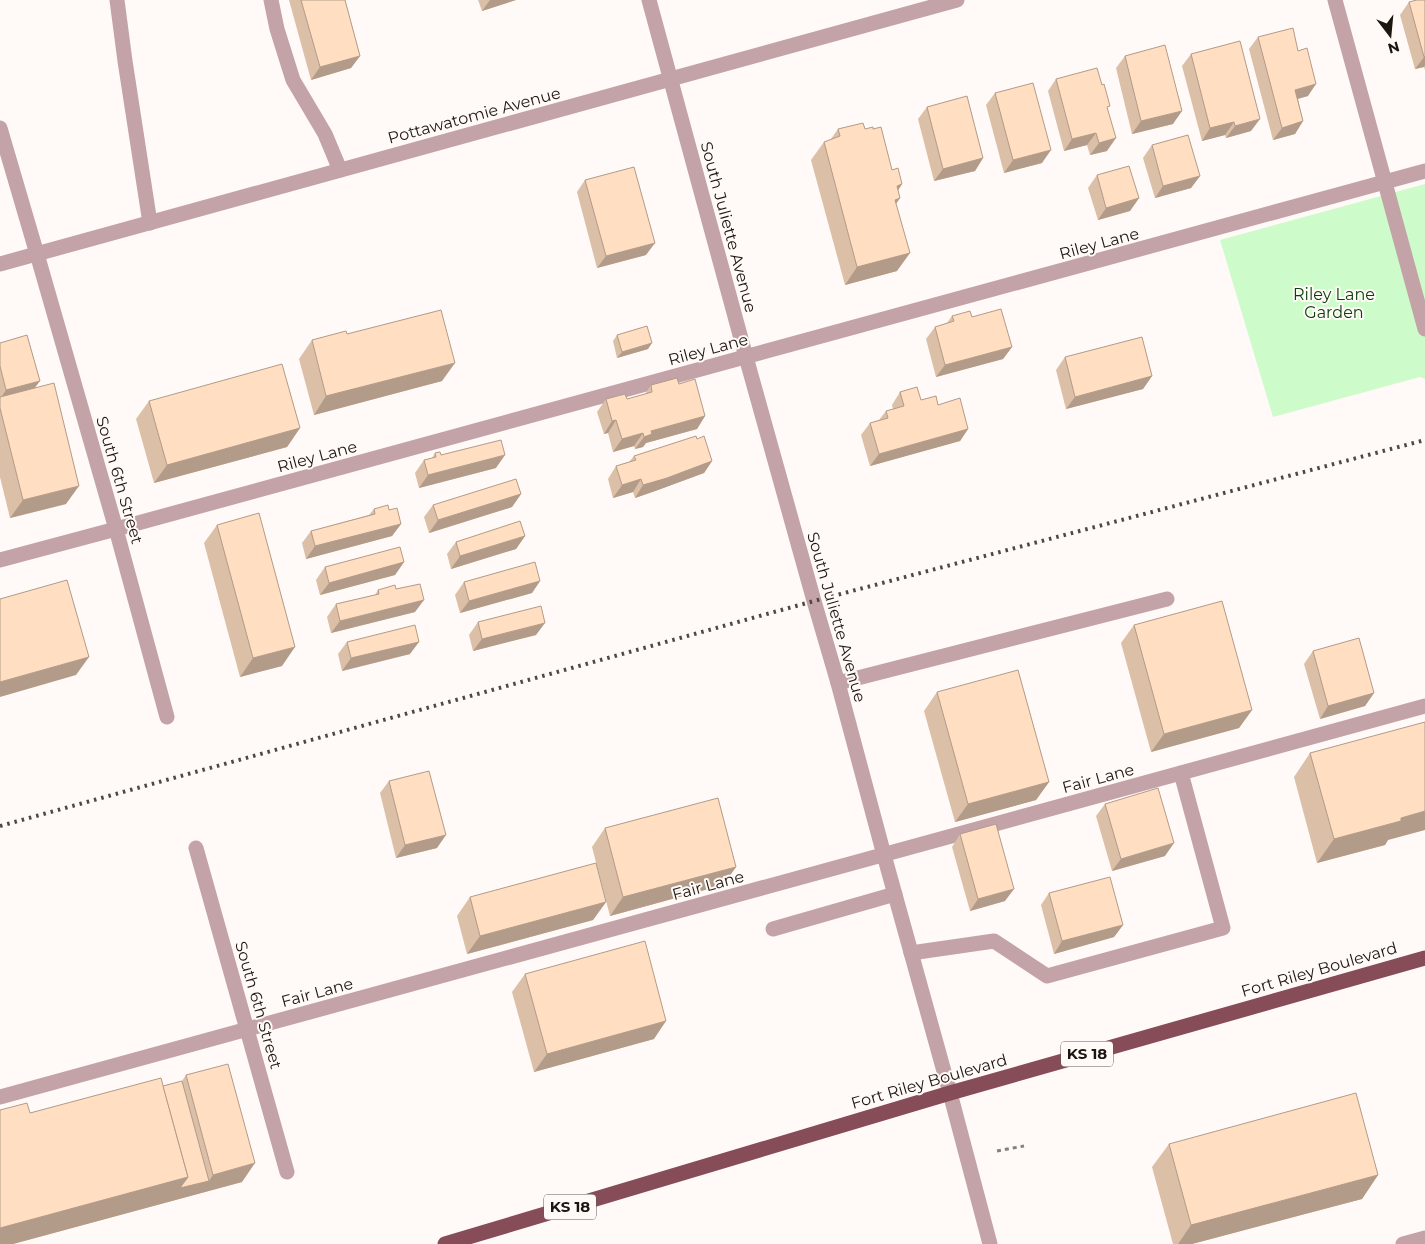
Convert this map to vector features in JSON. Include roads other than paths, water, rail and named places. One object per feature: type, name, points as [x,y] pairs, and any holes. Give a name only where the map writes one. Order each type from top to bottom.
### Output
[{"type":"highway","name":"Fort Riley Boulevard","points":[[445,1244],[950,1093],[1425,958]]},
{"type":"street","points":[[117,0],[150,223]]},
{"type":"street","points":[[271,0],[277,29],[293,80],[325,134],[340,170]]},
{"type":"street","name":"South Juliette Avenue","points":[[649,0],[746,357],[838,683],[990,1244]]},
{"type":"street","name":"Pottawatomie Avenue","points":[[0,264],[957,0]]},
{"type":"street","points":[[1335,0],[1425,330]]},
{"type":"street","name":"South 6th Street","points":[[0,128],[116,529],[167,717]]},
{"type":"street","name":"Riley Lane","points":[[0,560],[1425,171]]},
{"type":"street","points":[[838,683],[1166,599]]},
{"type":"street","name":"Fair Lane","points":[[0,1097],[1425,706]]},
{"type":"street","points":[[911,954],[994,941],[1048,976],[1223,928],[1181,773]]},
{"type":"street","name":"South 6th Street","points":[[196,848],[287,1172]]},
{"type":"street","points":[[773,929],[895,894]]},
{"type":"street","points":[[1403,1244],[1425,1238]]},
{"type":"railway","points":[[0,826],[814,601],[1425,440]]},
{"type":"park label","name":"Riley Lane Garden","points":[[1334,303]]}]
